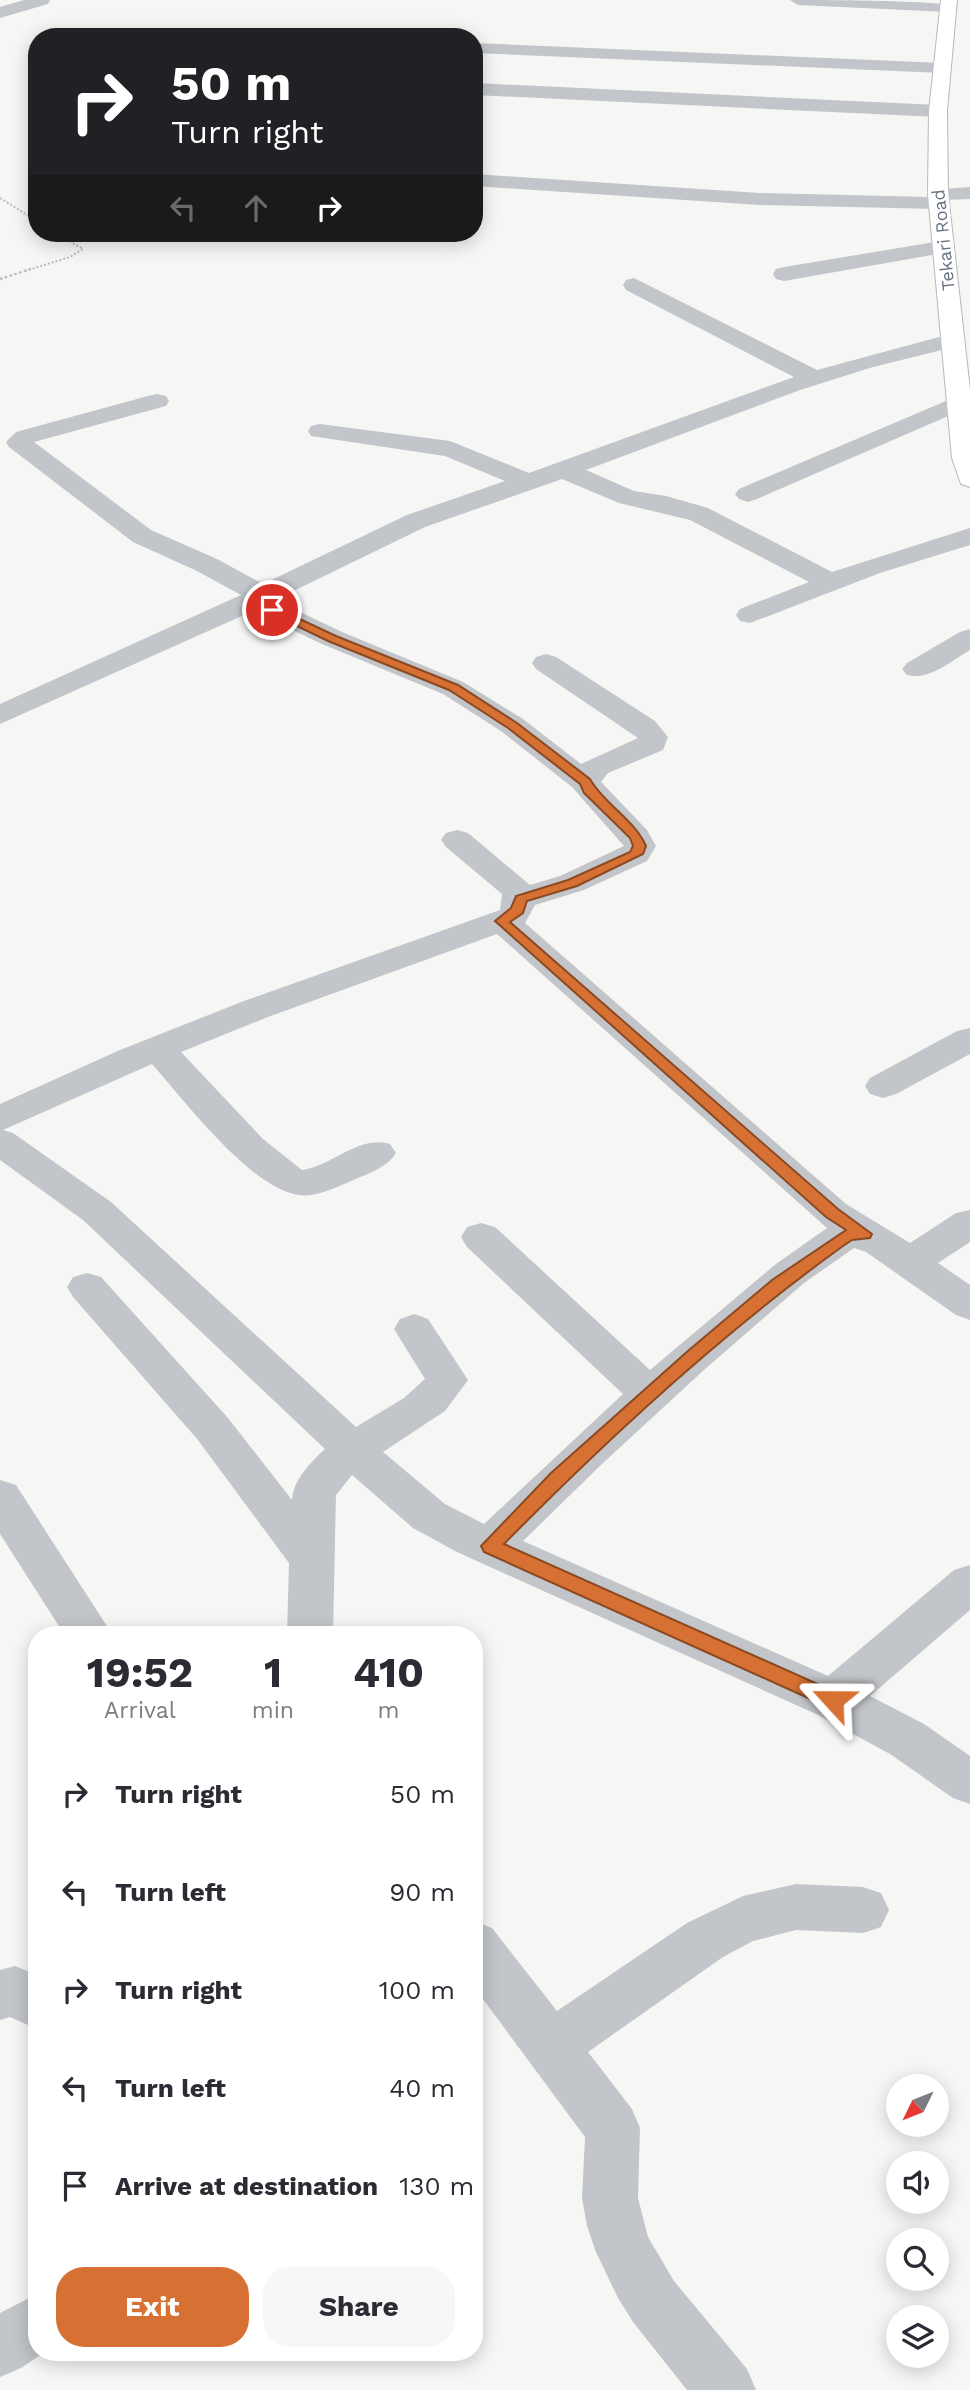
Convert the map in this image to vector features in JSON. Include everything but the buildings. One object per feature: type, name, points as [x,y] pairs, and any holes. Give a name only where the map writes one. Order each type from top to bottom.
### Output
[{"type":"highway","name":"Tekari Road","points":[[949,4],[947,62],[939,111],[938,198],[941,247],[969,473]]},
{"type":"street","points":[[0,13],[41,0]]},
{"type":"street","points":[[798,0],[949,4]]},
{"type":"street","points":[[483,48],[947,62]]},
{"type":"street","points":[[483,89],[939,111]]},
{"type":"street","points":[[483,181],[760,199],[938,198],[970,193]]},
{"type":"street","points":[[784,274],[941,247]]},
{"type":"street","points":[[634,285],[815,378]]},
{"type":"street","points":[[0,715],[257,598],[416,521],[815,378],[954,340]]},
{"type":"street","points":[[9,437],[25,437],[157,401]]},
{"type":"street","points":[[748,494],[960,402]]},
{"type":"street","points":[[320,431],[450,449],[528,482]]},
{"type":"street","points":[[0,1119],[158,1048],[511,910],[636,854],[639,846],[636,837],[589,790],[585,782],[512,725],[453,688],[332,638],[257,598],[207,565],[142,536],[9,437]]},
{"type":"street","points":[[564,470],[628,498],[675,506],[699,514],[832,583]]},
{"type":"street","points":[[750,615],[870,567],[970,536]]},
{"type":"street","points":[[917,669],[970,638]]},
{"type":"street","points":[[546,663],[644,727],[653,737],[652,744],[638,752],[597,766],[587,774],[585,782]]},
{"type":"street","points":[[457,840],[511,883],[511,910],[832,1213],[880,1241],[970,1305]]},
{"type":"street","points":[[883,1086],[970,1039]]},
{"type":"street","points":[[158,1048],[222,1118],[285,1178],[299,1183],[312,1180],[377,1153]]},
{"type":"street","points":[[0,1142],[97,1211],[429,1516],[833,1700],[907,1739],[970,1783]]},
{"type":"street","points":[[910,1262],[970,1223]]},
{"type":"street","points":[[490,1546],[557,1478],[695,1354],[813,1257],[849,1234],[864,1234]]},
{"type":"street","points":[[481,1237],[651,1396]]},
{"type":"street","points":[[87,1287],[213,1429],[310,1557]]},
{"type":"street","points":[[310,1626],[314,1492],[324,1477],[354,1449],[442,1390],[447,1380],[414,1329]]},
{"type":"street","points":[[0,1497],[84,1626]]},
{"type":"street","points":[[833,1700],[970,1583]]},
{"type":"street","points":[[550,2047],[705,1940],[743,1920],[796,1907],[863,1910]]},
{"type":"street","points":[[483,1957],[612,2127],[614,2148],[610,2196],[616,2230],[631,2266],[661,2311],[726,2390]]},
{"type":"street","points":[[0,1995],[15,1991],[28,1999]]},
{"type":"street","points":[[0,2347],[28,2329]]},
{"type":"path","points":[[0,198],[28,215]]},
{"type":"path","points":[[0,279],[71,257],[83,249],[71,242]]},
{"type":"route","points":[[272,610],[453,688],[512,725],[585,782],[589,790],[636,837],[639,846],[636,854],[572,883],[520,899],[518,910],[502,921],[832,1213],[864,1234],[849,1234],[778,1284],[695,1354],[557,1478],[490,1546],[833,1700]]}]
